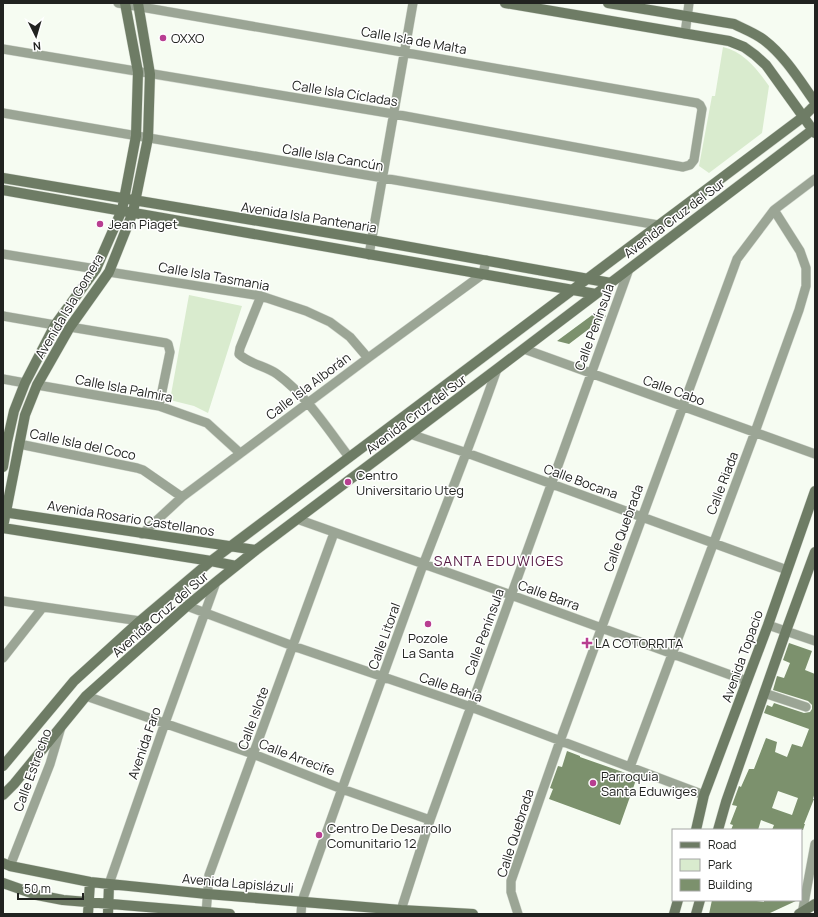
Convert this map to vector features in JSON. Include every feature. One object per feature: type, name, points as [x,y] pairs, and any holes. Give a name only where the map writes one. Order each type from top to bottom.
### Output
[{"type":"street","name":"Calle Isla de Malta","points":[[123,3],[697,103],[702,109],[694,160],[690,165],[683,167]]},
{"type":"street","name":"Avenida Isla Gomera","points":[[3,467],[5,442],[14,411],[25,383],[56,325],[96,269],[122,210],[125,199],[136,136],[138,72],[123,3]]},
{"type":"street","points":[[369,255],[413,3]]},
{"type":"street","points":[[505,3],[729,41],[744,47],[766,65],[814,130]]},
{"type":"street","points":[[608,3],[734,24],[763,39],[775,49],[815,102]]},
{"type":"street","points":[[685,34],[689,3]]},
{"type":"street","name":"Avenida Isla Gomera","points":[[3,528],[4,512],[25,415],[37,385],[70,327],[109,272],[133,212],[148,138],[150,74],[138,5]]},
{"type":"street","name":"Calle Isla Cícladas","points":[[3,49],[394,114],[683,167]]},
{"type":"street","name":"Avenida Cruz del Sur","points":[[3,766],[6,757],[74,681],[140,621],[211,561],[803,117],[815,105]]},
{"type":"street","name":"Calle Isla Cancún","points":[[3,113],[658,226]]},
{"type":"street","name":"Avenida Cruz del Sur","points":[[3,795],[14,784],[86,696],[216,582],[297,519],[814,130]]},
{"type":"street","name":"Avenida Isla Pantenaria","points":[[3,178],[371,240],[611,283]]},
{"type":"street","name":"Calle Quebrada","points":[[518,914],[511,892],[511,881],[641,517],[737,259],[774,210],[815,179]]},
{"type":"street","name":"Avenida Isla Pantenaria","points":[[3,190],[596,294]]},
{"type":"street","name":"Calle Riada","points":[[630,768],[799,310],[807,277],[806,268],[800,251],[774,210]]},
{"type":"street","points":[[3,254],[96,269]]},
{"type":"street","points":[[483,274],[486,260]]},
{"type":"street","name":"Calle Península","points":[[401,912],[430,820],[629,269]]},
{"type":"street","name":"Calle Isla Tasmania","points":[[109,272],[261,296],[306,311],[330,322],[350,337],[368,358]]},
{"type":"street","name":"Calle Isla Alborán","points":[[142,534],[182,497],[483,274]]},
{"type":"street","points":[[261,296],[239,354],[244,358],[276,373],[293,388],[308,403],[349,457]]},
{"type":"street","points":[[75,297],[87,303]]},
{"type":"street","points":[[3,316],[56,325]]},
{"type":"street","points":[[70,327],[166,343],[170,346],[159,406]]},
{"type":"street","name":"Calle Cabo","points":[[524,348],[682,407],[815,454]]},
{"type":"street","name":"Calle Litoral","points":[[301,914],[302,901],[382,677],[467,453],[497,369]]},
{"type":"street","points":[[3,380],[25,383]]},
{"type":"street","name":"Calle Isla Palmira","points":[[37,385],[159,406],[207,423],[240,453]]},
{"type":"street","points":[[14,411],[25,415]]},
{"type":"street","name":"Calle Bocana","points":[[410,434],[467,453],[787,570]]},
{"type":"street","name":"Calle Isla del Coco","points":[[19,444],[137,468],[143,470],[182,497]]},
{"type":"street","name":"Avenida Topacio","points":[[696,829],[704,795],[768,625],[815,491]]},
{"type":"street","name":"Avenida Rosario Castellanos","points":[[4,512],[256,550]]},
{"type":"street","name":"Calle Barra","points":[[297,519],[747,681]]},
{"type":"street","points":[[3,528],[236,566]]},
{"type":"street","name":"Calle Islote","points":[[206,913],[209,875],[334,533]]},
{"type":"street","points":[[718,829],[726,802],[764,693],[815,552]]},
{"type":"street","name":"Avenida Faro","points":[[108,909],[109,884],[204,612],[216,582]]},
{"type":"street","points":[[3,601],[140,621]]},
{"type":"street","name":"Calle Bahía","points":[[187,606],[293,646],[471,707],[704,795]]},
{"type":"street","points":[[3,658],[43,607]]},
{"type":"street","points":[[768,625],[815,641]]},
{"type":"street","points":[[764,693],[806,707]]},
{"type":"street","name":"Calle Arrecife","points":[[86,696],[253,754],[342,789],[430,820]]},
{"type":"street","name":"Calle Estrecho","points":[[6,865],[50,764],[61,727]]},
{"type":"street","points":[[801,913],[815,844]]},
{"type":"street","name":"Avenida Lapislázuli","points":[[6,865],[90,882],[109,884],[207,894],[302,901],[401,912],[473,914]]},
{"type":"street","points":[[88,914],[90,882]]},
{"type":"street","points":[[3,883],[37,895],[89,903],[108,909],[230,914]]},
{"type":"street","points":[[674,914],[678,901]]},
{"type":"street","points":[[696,914],[700,901]]},
{"type":"street","points":[[801,913],[815,904]]},
{"type":"green space","points":[[723,47],[731,49],[744,57],[760,73],[769,86],[762,133],[709,173],[699,166],[712,96],[715,96]]},
{"type":"green space","points":[[189,295],[242,306],[208,413],[194,406],[170,400]]},
{"type":"building","points":[[599,310],[606,316],[569,344],[557,341]]},
{"type":"building","points":[[789,643],[812,651],[805,670],[815,674],[814,799],[803,830],[772,829],[774,825],[761,820],[758,829],[731,829],[733,825],[730,824],[737,806],[732,805],[739,786],[741,787],[749,769],[754,769],[766,738],[777,742],[775,752],[787,757],[792,744],[802,747],[809,729],[764,713],[767,705],[772,707],[774,703],[804,713],[810,712],[812,709],[812,705],[808,701],[773,690],[777,676],[784,678],[790,663],[783,660]],"holes":[[[778,791],[798,798],[792,815],[772,808]]]},
{"type":"building","name":"Parroquia Santa Eduwiges","points":[[567,751],[637,777],[620,825],[549,799],[553,789],[550,788],[558,766],[562,767]]},
{"type":"building","points":[[712,901],[796,901],[770,914],[709,914]]},
{"type":"place","name":"OXXO","points":[[163,38]]},
{"type":"place","name":"Jean Piaget","points":[[100,224]]},
{"type":"place","name":"Centro Universitario Uteg","points":[[348,482]]},
{"type":"place","name":"Pozole La Santa","points":[[428,624]]},
{"type":"place","name":"LA COTORRITA","points":[[587,643]]},
{"type":"place","name":"Parroquia Santa Eduwiges","points":[[593,783]]},
{"type":"place","name":"Centro De Desarrollo Comunitario 12","points":[[319,835]]},
{"type":"district","name":"SANTA EDUWIGES","points":[[499,561]]}]
